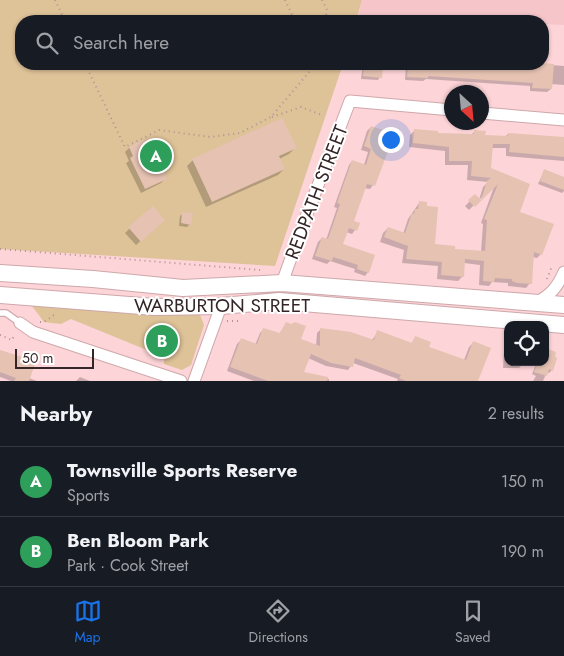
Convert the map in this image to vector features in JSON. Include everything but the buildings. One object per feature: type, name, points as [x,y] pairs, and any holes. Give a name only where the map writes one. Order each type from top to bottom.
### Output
[{"type":"main road","name":"WARBURTON STREET","points":[[0,273],[94,278],[183,288],[282,283],[564,305]]},
{"type":"main road","name":"WARBURTON STREET","points":[[0,295],[155,307],[218,314],[279,301],[564,326]]},
{"type":"street","name":"REDPATH STREET","points":[[282,283],[350,101],[444,109]]},
{"type":"street","points":[[489,114],[564,120]]},
{"type":"street","points":[[537,302],[547,297],[555,289],[564,272]]},
{"type":"street","points":[[194,381],[218,314]]},
{"type":"street","points":[[20,322],[33,332],[181,381]]},
{"type":"lane","points":[[0,313],[6,313],[20,322]]},
{"type":"path","points":[[54,0],[62,15]]},
{"type":"path","points":[[285,0],[292,15]]},
{"type":"path","points":[[322,0],[327,10],[326,15]]},
{"type":"path","points":[[88,70],[126,147],[158,130],[210,137],[240,134],[271,117],[301,106],[322,115]]},
{"type":"path","points":[[271,117],[310,70]]},
{"type":"path","points":[[311,117],[313,111]]},
{"type":"path","points":[[0,335],[12,340],[20,322],[44,322],[58,313]]},
{"type":"path","points":[[218,314],[238,321],[240,315]]},
{"type":"shaded area","points":[[0,0],[362,0],[358,15],[15,15],[15,70],[341,70],[275,266],[0,249]]},
{"type":"shaded area","points":[[362,0],[564,0],[564,25],[549,24],[549,15],[358,15]]},
{"type":"shaded area","points":[[29,302],[199,312],[204,325],[191,365],[182,370],[164,364],[164,357],[71,319],[61,324],[44,322]]},
{"type":"place","name":"Townsville Sports Reserve","points":[[156,156]]},
{"type":"place","name":"Ben Bloom Park","points":[[162,341]]}]
